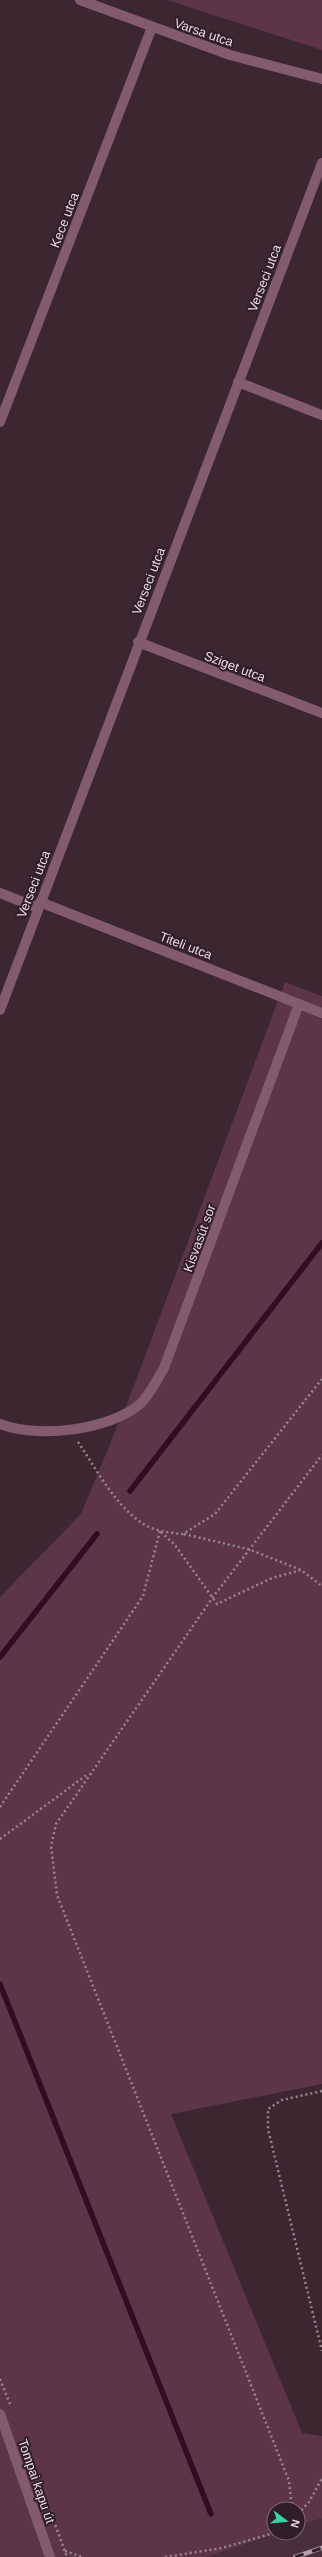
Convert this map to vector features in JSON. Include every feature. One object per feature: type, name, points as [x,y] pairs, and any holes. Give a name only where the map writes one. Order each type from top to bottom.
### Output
[{"type":"street","name":"Varsa utca","points":[[80,0],[230,55],[322,79]]},
{"type":"street","name":"Kece utca","points":[[0,422],[152,27]]},
{"type":"street","name":"Verseci utca","points":[[0,1010],[138,642],[322,163]]},
{"type":"street","points":[[238,382],[322,415]]},
{"type":"street","name":"Sziget utca","points":[[138,642],[322,713]]},
{"type":"street","name":"Titeli utca","points":[[0,893],[39,905],[322,1013]]},
{"type":"street","name":"Kisvasút sor","points":[[0,1424],[37,1430],[68,1429],[98,1425],[122,1417],[141,1403],[164,1368],[299,1004]]},
{"type":"street","name":"Tompai kapu út","points":[[0,2414],[50,2557]]},
{"type":"path","points":[[183,1534],[215,1514],[322,1379]]},
{"type":"path","points":[[68,1429],[116,1499],[142,1523],[160,1531],[183,1534],[248,1549],[301,1570],[322,1586]]},
{"type":"path","points":[[291,2501],[289,2480],[57,1895],[51,1846],[56,1824],[90,1772],[248,1549],[322,1455]]},
{"type":"path","points":[[160,1531],[175,1545],[213,1597],[216,1604],[272,1578],[301,1570]]},
{"type":"path","points":[[0,1807],[143,1596],[160,1531]]},
{"type":"path","points":[[0,1839],[90,1772]]},
{"type":"path","points":[[322,2092],[282,2100],[268,2109],[268,2129],[322,2351]]},
{"type":"path","points":[[306,2505],[322,2478]]},
{"type":"path","points":[[165,2557],[222,2548],[266,2535]]},
{"type":"shaded area","points":[[167,0],[322,0],[322,50]]},
{"type":"shaded area","points":[[285,982],[322,996],[322,2084],[171,2114],[302,2433],[322,2436],[322,2518],[306,2523],[306,2501],[266,2501],[266,2537],[207,2557],[0,2557],[0,1597],[81,1514],[132,1391]]},
{"type":"shaded area","points":[[322,2518],[322,2557],[207,2557],[266,2537],[266,2541],[306,2541],[306,2523]]},
{"type":"waterway","points":[[130,1491],[322,1243]]},
{"type":"waterway","points":[[0,1657],[97,1534]]},
{"type":"waterway","points":[[0,1984],[211,2514]]},
{"type":"railway","points":[[295,2557],[322,2548]]}]
